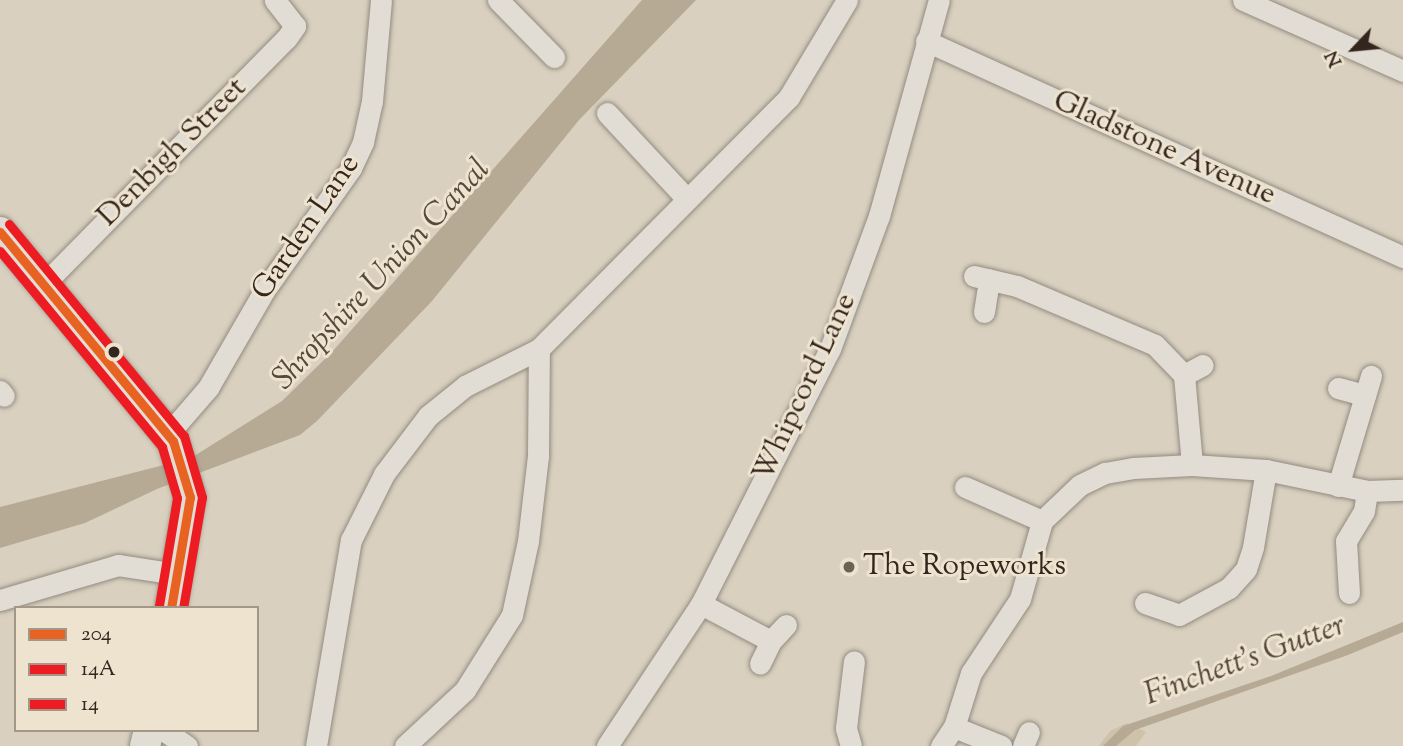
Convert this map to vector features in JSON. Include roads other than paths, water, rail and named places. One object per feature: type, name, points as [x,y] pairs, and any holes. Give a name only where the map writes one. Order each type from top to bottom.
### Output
[{"type":"street","name":"Denbigh Street","points":[[42,286],[286,39],[295,26],[292,17],[275,0]]},
{"type":"street","name":"Garden Lane","points":[[171,437],[208,388],[264,291],[351,168],[363,142],[373,101],[381,0]]},
{"type":"street","points":[[498,0],[554,57]]},
{"type":"street","points":[[316,746],[342,583],[365,505],[428,416],[465,386],[539,349],[789,97],[847,0]]},
{"type":"street","name":"Whipcord Lane","points":[[607,746],[701,604],[830,349],[879,216],[939,0]]},
{"type":"street","points":[[1243,0],[1403,71]]},
{"type":"street","name":"Gladstone Avenue","points":[[926,41],[1403,257]]},
{"type":"street","points":[[607,113],[687,199]]},
{"type":"street","points":[[4,246],[42,286],[171,437],[190,497],[171,606]]},
{"type":"street","points":[[984,312],[982,277],[1017,286],[1155,345],[1194,370],[1192,465]]},
{"type":"street","points":[[405,746],[465,690],[512,615],[528,541],[538,456],[539,349]]},
{"type":"street","points":[[1338,388],[1368,386],[1338,486]]},
{"type":"street","points":[[941,746],[954,727],[971,673],[1020,599],[1042,521],[1080,485],[1105,473],[1192,465],[1266,470],[1367,491],[1403,490]]},
{"type":"street","points":[[1145,603],[1168,623],[1215,599],[1246,569],[1266,490],[1266,470]]},
{"type":"street","points":[[965,488],[1042,521]]},
{"type":"street","points":[[1349,593],[1346,541],[1364,511],[1367,491]]},
{"type":"street","points":[[0,600],[118,565],[177,574]]},
{"type":"street","points":[[701,604],[771,641]]},
{"type":"street","points":[[760,664],[771,641],[786,625]]},
{"type":"street","points":[[851,746],[846,728],[858,676]]},
{"type":"street","points":[[954,727],[1001,746]]},
{"type":"street","points":[[166,732],[187,746]]},
{"type":"place","name":"The Ropeworks","points":[[849,567]]},
{"type":"water label","name":"Shropshire Union Canal","points":[[382,275]]},
{"type":"water label","name":"Finchett's Gutter","points":[[1245,661]]}]
